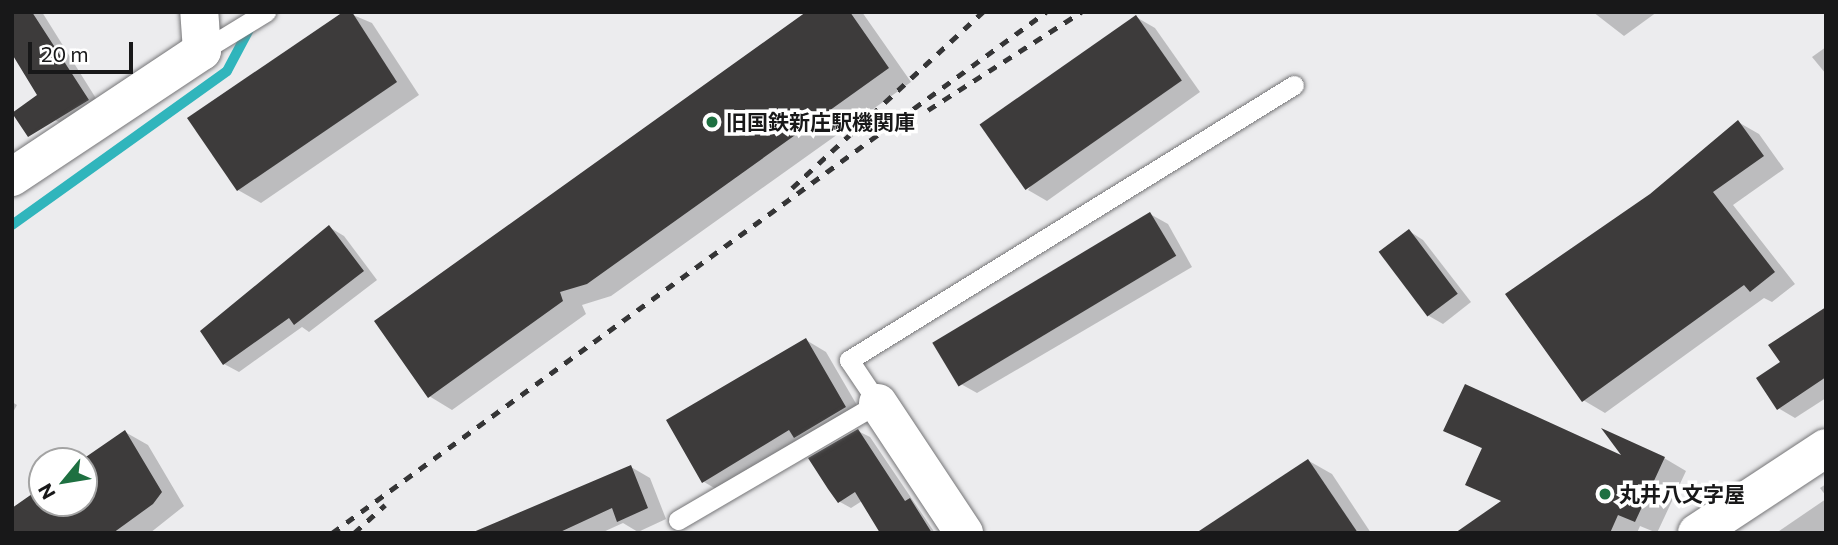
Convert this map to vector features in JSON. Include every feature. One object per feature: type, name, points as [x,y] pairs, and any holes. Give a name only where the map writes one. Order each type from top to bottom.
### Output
[{"type":"street","points":[[12,177],[202,51],[199,12]]},
{"type":"street","points":[[878,403],[964,533]]},
{"type":"street","points":[[1702,531],[1826,448]]},
{"type":"lane","points":[[202,51],[266,12]]},
{"type":"lane","points":[[678,520],[878,403],[849,360],[1294,85]]},
{"type":"building","points":[[12,12],[32,12],[89,100],[28,137],[12,113],[37,95],[12,54]]},
{"type":"building","points":[[343,12],[352,12],[397,82],[237,191],[187,118]]},
{"type":"building","points":[[806,12],[850,12],[889,68],[587,284],[560,292],[563,301],[428,398],[374,321]]},
{"type":"building","points":[[1136,15],[1182,81],[1025,190],[980,125]]},
{"type":"building","points":[[1738,120],[1764,156],[1713,192],[1775,272],[1750,292],[1744,285],[1582,402],[1505,294],[1650,194]]},
{"type":"building","points":[[1150,212],[1176,256],[959,387],[932,343]]},
{"type":"building","points":[[329,225],[364,271],[294,325],[289,318],[223,365],[200,331]]},
{"type":"building","points":[[1409,229],[1458,294],[1427,317],[1379,252]]},
{"type":"building","points":[[1826,307],[1826,377],[1777,410],[1756,378],[1780,362],[1768,345]]},
{"type":"building","points":[[806,338],[846,407],[794,438],[789,430],[702,483],[666,420]]},
{"type":"building","points":[[1465,384],[1621,455],[1601,428],[1665,457],[1635,522],[1618,515],[1610,533],[1455,533],[1501,501],[1465,485],[1482,448],[1443,431]]},
{"type":"building","points":[[858,429],[905,501],[910,498],[932,533],[880,533],[855,492],[838,503],[828,489],[808,458]]},
{"type":"building","points":[[125,430],[162,492],[153,504],[113,533],[12,533],[12,508],[28,497],[28,517],[98,517],[98,449]]},
{"type":"building","points":[[1308,459],[1358,533],[1196,533]]},
{"type":"building","points":[[631,465],[648,508],[617,522],[612,508],[558,533],[471,533]]},
{"type":"waterway","points":[[12,225],[227,71],[253,22]]},
{"type":"railway","points":[[792,188],[983,12]]},
{"type":"railway","points":[[332,533],[1046,12]]},
{"type":"railway","points":[[928,110],[1081,12]]},
{"type":"railway","points":[[354,533],[385,505]]},
{"type":"place","name":"旧国鉄新庄駅機関庫","points":[[712,122]]},
{"type":"place","name":"丸井八文字屋","points":[[1605,494]]}]
